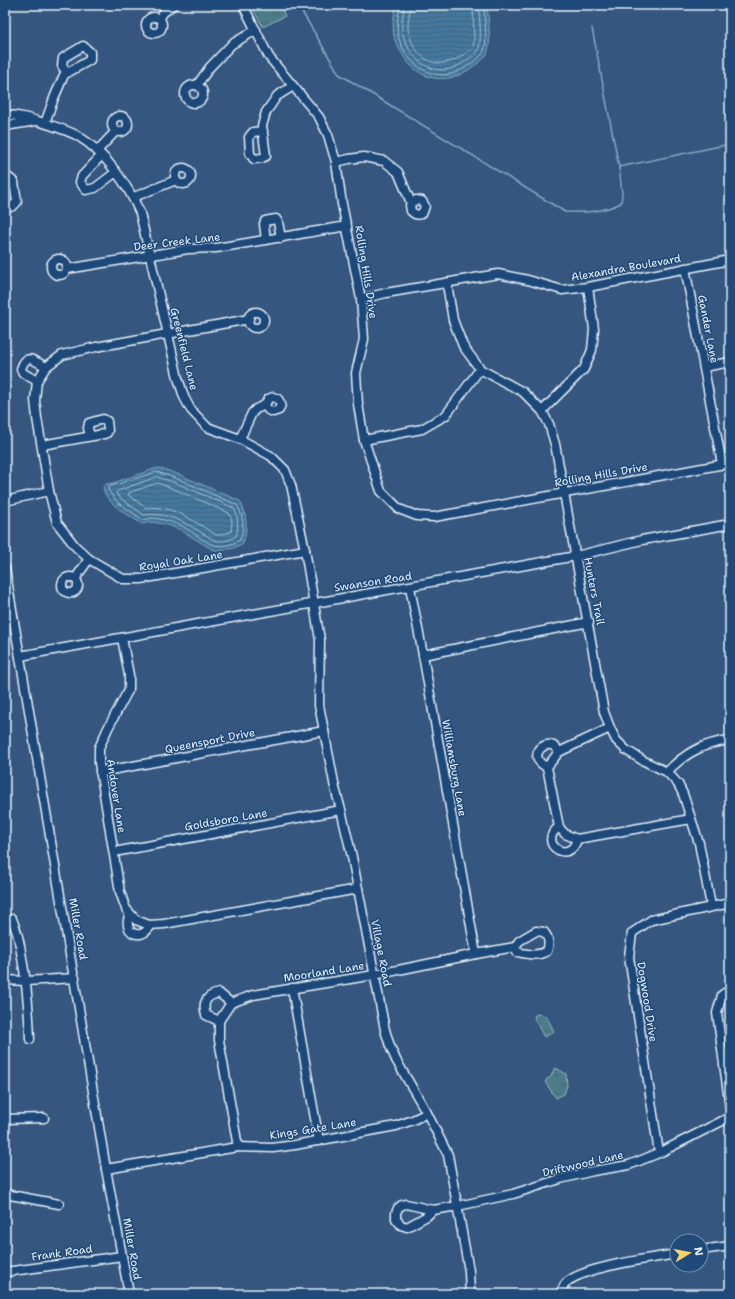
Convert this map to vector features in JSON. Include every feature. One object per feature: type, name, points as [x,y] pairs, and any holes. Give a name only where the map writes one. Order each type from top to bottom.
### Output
[{"type":"street","points":[[160,18],[163,13],[173,5]]},
{"type":"street","name":"Rolling Hills Drive","points":[[243,5],[270,57],[319,116],[328,134],[336,162],[342,204],[361,299],[364,339],[356,373],[358,404],[364,440],[381,491],[399,510],[417,516],[434,517],[726,464]]},
{"type":"street","points":[[196,85],[210,67],[232,44],[256,30]]},
{"type":"street","points":[[45,124],[61,81],[67,73]]},
{"type":"street","points":[[263,131],[262,126],[266,112],[277,96],[293,86]]},
{"type":"street","name":"Greenfield Lane","points":[[5,115],[26,117],[79,136],[99,153],[116,172],[134,198],[140,213],[184,397],[191,410],[207,427],[240,439],[271,456],[285,470],[291,485],[305,550],[313,603]]},
{"type":"street","name":"Greenfield Lane","points":[[5,126],[36,121]]},
{"type":"street","points":[[116,131],[82,176],[80,182],[86,190],[95,188],[116,172]]},
{"type":"street","points":[[336,162],[364,157],[384,161],[398,172],[411,203]]},
{"type":"street","points":[[5,177],[8,177],[14,182],[17,202],[14,206],[8,208],[5,207]]},
{"type":"street","points":[[134,198],[176,180]]},
{"type":"street","points":[[266,240],[265,221],[276,219],[281,238]]},
{"type":"street","name":"Deer Creek Lane","points":[[67,269],[188,249],[216,248],[347,226]]},
{"type":"street","name":"Alexandra Boulevard","points":[[361,299],[386,293],[447,284],[498,274],[528,280],[562,290],[588,287],[730,260]]},
{"type":"street","name":"Gander Lane","points":[[685,268],[704,367],[726,464]]},
{"type":"street","name":"Hunters Trail","points":[[447,284],[453,320],[463,346],[480,369],[523,392],[542,411],[549,424],[555,444],[604,712],[616,740],[626,750],[642,760],[667,772],[678,784],[684,794],[700,843],[711,906]]},
{"type":"street","points":[[542,411],[584,369],[592,350],[594,329],[588,287]]},
{"type":"street","name":"Royal Oak Lane","points":[[249,319],[96,347],[62,355],[46,367],[37,381],[35,400],[49,492],[57,523],[75,546],[89,559],[123,579],[140,579],[305,550]]},
{"type":"street","points":[[37,381],[24,373],[21,369],[23,362],[28,359],[32,359],[46,367]]},
{"type":"street","points":[[704,367],[730,362]]},
{"type":"street","points":[[364,440],[422,429],[446,415],[480,369]]},
{"type":"street","points":[[240,439],[252,413],[256,409],[265,405]]},
{"type":"street","points":[[42,445],[90,436]]},
{"type":"street","points":[[5,501],[49,492]]},
{"type":"street","name":"Swanson Road","points":[[20,656],[410,587],[576,556],[642,540],[730,524]]},
{"type":"street","points":[[75,578],[89,559]]},
{"type":"street","name":"Miller Road","points":[[5,568],[106,1169],[129,1294]]},
{"type":"street","name":"Williamsburg Lane","points":[[410,587],[476,954]]},
{"type":"street","name":"Village Road","points":[[313,603],[320,640],[320,705],[324,730],[335,788],[358,889],[385,1030],[396,1060],[427,1113],[448,1155],[469,1271],[470,1294]]},
{"type":"street","points":[[423,655],[588,622]]},
{"type":"street","name":"Andover Lane","points":[[122,638],[129,676],[128,689],[99,748],[100,772],[120,892],[126,909],[130,914],[127,920],[128,928],[133,933],[140,935],[147,932],[151,925],[164,924],[358,889]]},
{"type":"street","points":[[610,728],[559,752],[547,767],[559,827],[565,834],[576,839],[691,819]]},
{"type":"street","name":"Queensport Drive","points":[[100,772],[324,730]]},
{"type":"street","points":[[667,772],[678,760],[694,751],[712,743],[730,740]]},
{"type":"street","points":[[547,767],[541,765],[538,759],[538,752],[542,746],[548,744],[555,746],[559,752]]},
{"type":"street","name":"Goldsboro Lane","points":[[114,852],[341,810]]},
{"type":"street","points":[[559,827],[554,830],[551,840],[556,850],[567,852],[575,845],[576,839]]},
{"type":"street","name":"Dogwood Drive","points":[[659,1153],[628,957],[632,933],[651,920],[730,903]]},
{"type":"street","points":[[130,914],[136,920],[151,925]]},
{"type":"street","points":[[12,918],[17,930],[26,981],[30,1039]]},
{"type":"street","name":"Moorland Lane","points":[[231,1003],[253,995],[374,975],[515,947]]},
{"type":"street","points":[[5,980],[26,981],[75,978]]},
{"type":"street","points":[[292,988],[319,1141]]},
{"type":"street","points":[[730,990],[722,995],[717,1013],[730,1108]]},
{"type":"street","points":[[219,1021],[206,1015],[204,1007],[206,1000],[212,995],[219,993],[231,1003],[219,1021],[219,1040],[238,1147]]},
{"type":"street","name":"Kings Gate Lane","points":[[106,1169],[238,1147],[273,1148],[319,1141],[396,1126],[427,1113]]},
{"type":"street","name":"Driftwood Lane","points":[[434,1210],[513,1194],[560,1179],[593,1171],[630,1165],[659,1153],[730,1117]]},
{"type":"street","points":[[5,1119],[44,1118]]},
{"type":"street","points":[[5,1194],[59,1204]]},
{"type":"street","points":[[709,1249],[730,1246]]},
{"type":"street","points":[[560,1294],[565,1284],[577,1276],[632,1261],[669,1255]]},
{"type":"street","name":"Frank Road","points":[[5,1272],[122,1256]]},
{"type":"green space","points":[[251,5],[280,5],[285,16],[263,27]]},
{"type":"green space","points":[[538,1014],[546,1017],[554,1031],[544,1037],[534,1018],[535,1015]]},
{"type":"green space","points":[[556,1068],[566,1074],[567,1086],[564,1094],[556,1098],[545,1082],[551,1077],[554,1069]]},
{"type":"water","points":[[396,5],[487,5],[489,43],[487,54],[482,60],[462,74],[452,77],[443,79],[434,78],[417,71],[409,64],[396,43],[393,28]]},
{"type":"water","points":[[157,468],[180,475],[240,501],[246,522],[246,532],[243,543],[234,548],[218,551],[210,548],[179,529],[152,522],[142,524],[113,504],[105,493],[103,487],[106,484]]},
{"type":"waterway","points":[[298,5],[339,74],[565,212],[594,211],[621,203],[622,193],[619,167],[730,144]]},
{"type":"waterway","points":[[592,28],[619,167]]}]
